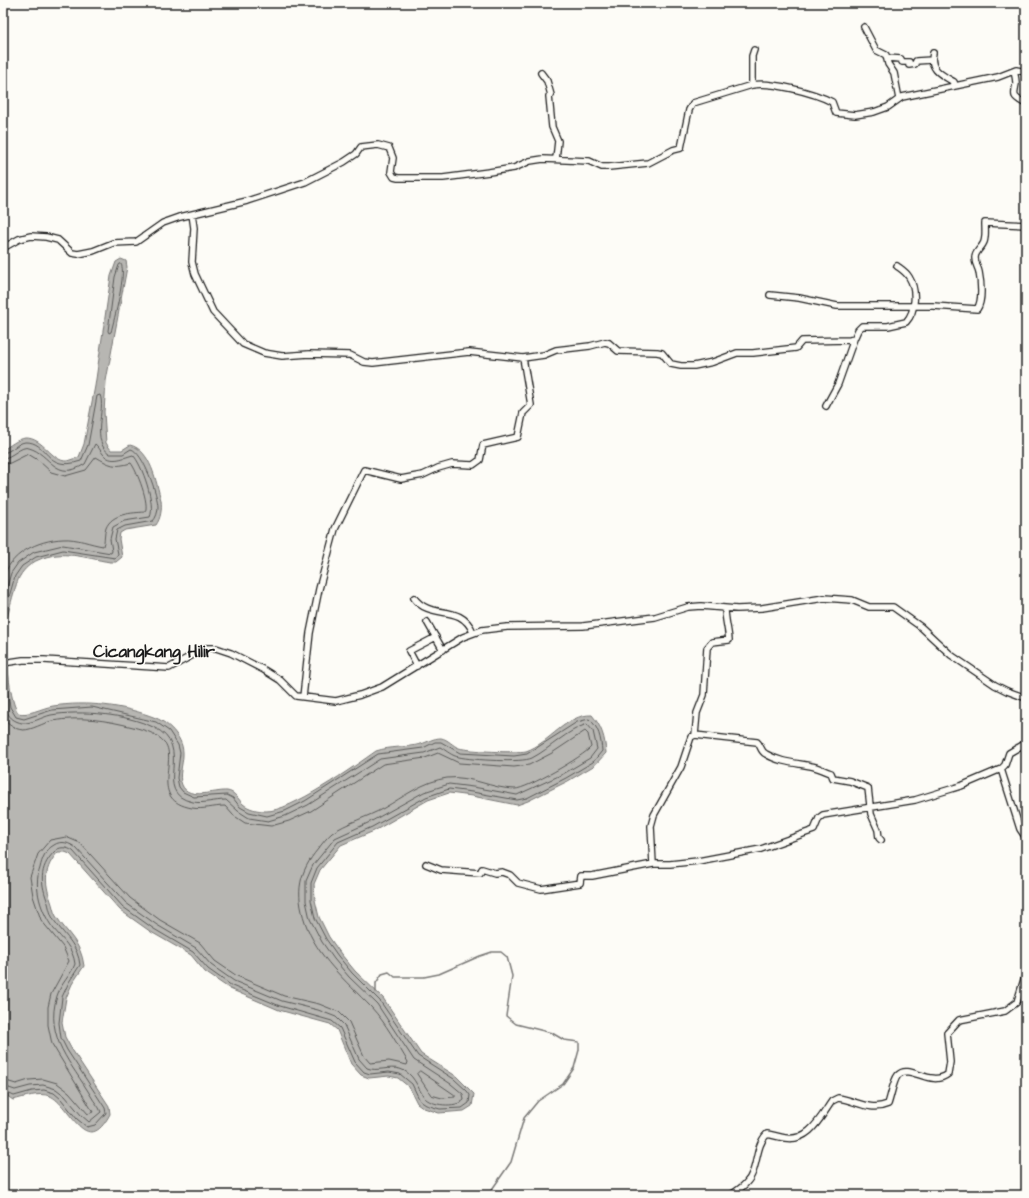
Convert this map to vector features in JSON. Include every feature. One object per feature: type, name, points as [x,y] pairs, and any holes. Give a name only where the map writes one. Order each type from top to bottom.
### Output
[{"type":"street","points":[[864,27],[876,50],[885,53],[888,64],[894,73],[900,99]]},
{"type":"street","points":[[752,84],[752,56],[754,50]]},
{"type":"street","points":[[933,53],[932,60],[938,73],[954,82],[955,85]]},
{"type":"street","points":[[887,58],[901,59],[902,62],[909,62],[909,64],[915,64],[916,61],[932,60]]},
{"type":"street","points":[[1014,71],[1016,84],[1014,94],[1016,98],[1026,104]]},
{"type":"street","points":[[3,248],[19,239],[31,236],[46,237],[58,240],[72,254],[93,251],[113,243],[136,242],[163,223],[192,214],[247,201],[289,188],[321,175],[356,154],[364,146],[378,145],[389,148],[393,158],[391,172],[394,177],[398,178],[456,176],[514,168],[530,161],[556,159],[589,161],[602,167],[609,168],[648,163],[682,146],[689,110],[693,103],[752,84],[761,83],[822,97],[832,102],[836,113],[844,114],[874,112],[888,107],[900,99],[955,85],[998,77],[1014,71],[1026,72]]},
{"type":"street","points":[[541,73],[547,81],[551,95],[549,96],[552,127],[558,141],[556,159]]},
{"type":"street","points":[[192,214],[194,228],[192,262],[195,274],[213,312],[243,344],[264,353],[282,356],[309,354],[350,356],[364,362],[373,363],[469,352],[523,358],[544,355],[556,350],[577,348],[607,342],[618,351],[662,353],[671,364],[694,366],[713,362],[737,353],[753,353],[796,348],[802,341],[854,338]]},
{"type":"street","points":[[770,295],[799,298],[837,306],[934,306],[977,310],[980,285],[979,271],[976,266],[975,254],[984,241],[985,223],[1026,225]]},
{"type":"street","points":[[826,406],[838,384],[858,330],[862,326],[888,326],[906,322],[914,306],[910,278],[897,266]]},
{"type":"street","points":[[303,697],[310,633],[319,589],[335,530],[364,470],[401,479],[423,475],[438,468],[452,464],[473,466],[480,460],[483,445],[518,437],[523,413],[531,405],[523,358]]},
{"type":"street","points":[[414,598],[418,605],[425,609],[442,611],[464,618],[468,621],[473,632]]},
{"type":"street","points":[[3,663],[23,660],[169,668],[206,648],[216,648],[232,653],[264,670],[280,680],[295,694],[303,697],[336,701],[360,695],[382,687],[473,632],[507,627],[584,626],[655,617],[688,608],[702,606],[725,608],[762,608],[824,598],[852,600],[869,606],[893,607],[921,627],[952,655],[995,685],[1026,698]]},
{"type":"street","points":[[695,735],[697,713],[704,695],[707,648],[712,642],[729,640],[728,625],[725,619],[725,608]]},
{"type":"street","points":[[427,622],[443,650]]},
{"type":"street","points":[[417,666],[409,651],[436,637]]},
{"type":"street","points":[[653,864],[651,826],[654,815],[677,775],[691,737],[695,735],[757,742],[760,744],[762,751],[771,756],[794,764],[817,768],[831,773],[833,778],[855,782],[868,788],[870,807],[879,838],[881,840]]},
{"type":"street","points":[[426,864],[441,870],[480,873],[482,869],[494,873],[503,873],[510,875],[518,883],[545,889],[580,883],[581,876],[592,876],[653,864],[692,862],[760,849],[814,830],[819,818],[823,815],[901,803],[962,786],[1002,769],[1009,754],[1026,743]]},
{"type":"street","points":[[1002,769],[1020,829],[1026,838]]},
{"type":"street","points":[[731,1195],[746,1183],[751,1176],[761,1140],[767,1134],[785,1138],[802,1138],[809,1133],[832,1101],[838,1098],[872,1107],[881,1107],[888,1104],[898,1075],[903,1072],[912,1072],[936,1080],[948,1074],[950,1062],[947,1033],[959,1020],[1005,1011],[1017,1002],[1026,973]]},
{"type":"water","points":[[121,259],[126,261],[127,267],[106,381],[104,412],[106,443],[111,450],[122,450],[130,445],[143,453],[152,468],[157,485],[161,500],[160,516],[156,525],[125,530],[120,533],[119,539],[122,557],[116,562],[74,555],[56,555],[35,561],[22,573],[16,584],[7,620],[9,682],[14,705],[18,713],[30,713],[53,706],[92,704],[118,707],[156,718],[171,728],[179,738],[183,749],[180,778],[185,790],[196,794],[227,791],[234,794],[243,804],[248,807],[266,811],[277,809],[306,796],[338,777],[376,751],[382,749],[415,745],[441,738],[459,748],[464,749],[521,752],[535,747],[566,724],[583,716],[592,715],[601,728],[606,753],[595,765],[568,781],[517,805],[449,793],[428,800],[374,831],[341,845],[320,870],[314,884],[315,900],[319,917],[329,937],[341,954],[355,971],[383,998],[421,1054],[456,1076],[474,1094],[472,1106],[464,1111],[439,1113],[424,1108],[417,1103],[409,1087],[398,1078],[389,1076],[369,1078],[361,1075],[351,1064],[337,1030],[330,1024],[279,1010],[230,989],[205,972],[191,955],[151,932],[120,910],[70,854],[65,852],[58,852],[53,858],[48,869],[46,881],[47,887],[55,914],[77,945],[84,966],[72,984],[66,998],[62,1022],[65,1037],[109,1106],[110,1114],[101,1127],[93,1132],[86,1131],[78,1125],[57,1101],[50,1096],[36,1095],[13,1100],[3,1093],[3,450],[25,438],[37,441],[57,458],[62,460],[67,461],[79,457],[84,444],[95,386],[111,276],[116,262]]},
{"type":"waterway","points":[[376,992],[376,983],[382,974],[389,972],[395,977],[424,977],[439,974],[492,952],[501,952],[507,957],[512,976],[506,1016],[516,1024],[552,1033],[564,1040],[579,1042],[579,1050],[574,1068],[563,1084],[538,1101],[524,1118],[511,1162],[488,1195]]},
{"type":"district","name":"Cicangkang Hilir","points":[[154,651]]}]
